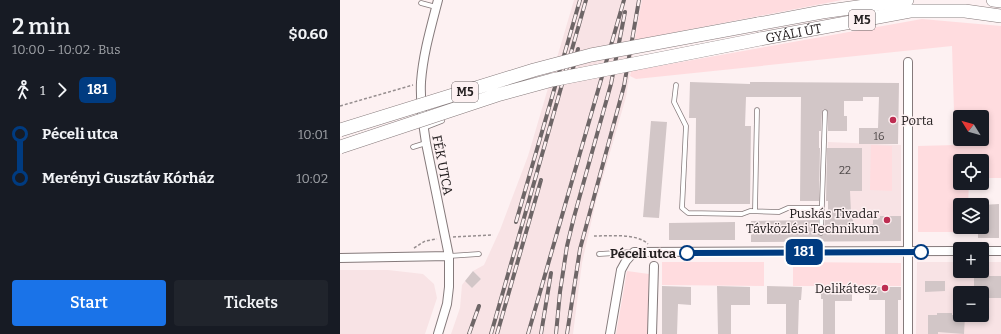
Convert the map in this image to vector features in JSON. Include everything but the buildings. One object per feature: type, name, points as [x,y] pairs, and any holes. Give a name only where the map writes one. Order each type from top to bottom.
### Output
[{"type":"main road","name":"GYÁLI ÚT","points":[[340,130],[534,70],[591,55],[822,12],[907,0]]},
{"type":"main road","points":[[993,0],[1001,2]]},
{"type":"main road","name":"GYÁLI ÚT","points":[[340,147],[497,95],[552,80],[910,11],[965,11],[1001,16]]},
{"type":"street","name":"FÉK UTCA","points":[[437,3],[424,60],[421,83],[423,128],[449,256],[449,287],[447,304],[438,334]]},
{"type":"street","points":[[908,62],[908,334]]},
{"type":"street","points":[[610,334],[621,270],[634,252],[953,251]]},
{"type":"street","points":[[989,251],[1001,251]]},
{"type":"street","points":[[340,258],[449,256]]},
{"type":"street","points":[[652,334],[654,266]]},
{"type":"lane","points":[[421,3],[437,3]]},
{"type":"lane","points":[[676,85],[674,102],[686,126],[682,208],[688,213],[742,214],[750,211],[779,212],[788,208],[822,208]]},
{"type":"lane","points":[[755,211],[757,110]]},
{"type":"lane","points":[[821,233],[825,112]]},
{"type":"lane","points":[[423,128],[442,121]]},
{"type":"lane","points":[[413,147],[426,143]]},
{"type":"lane","points":[[599,254],[634,252]]},
{"type":"lane","points":[[449,256],[479,254]]},
{"type":"path","points":[[340,106],[421,83]]},
{"type":"path","points":[[460,236],[493,235]]},
{"type":"path","points":[[594,236],[626,236],[645,241],[656,253]]},
{"type":"path","points":[[406,257],[415,246],[425,241],[446,238]]},
{"type":"shaded area","points":[[574,0],[642,0],[626,97],[596,201],[582,263],[573,334],[451,334],[460,308],[462,285],[465,281],[472,288],[481,279],[473,271],[484,265],[500,230],[528,156]]},
{"type":"shaded area","points":[[642,0],[842,0],[635,40]]},
{"type":"shaded area","points":[[922,19],[1001,26],[1001,178],[989,178],[989,154],[953,154],[953,190],[969,190],[968,198],[953,198],[953,232],[918,232],[918,146],[989,146],[989,110],[954,110],[952,46],[636,79],[630,76],[631,71]]},
{"type":"shaded area","points":[[828,142],[901,145],[901,241],[828,241]]},
{"type":"shaded area","points":[[871,145],[892,146],[892,191],[870,190]]},
{"type":"shaded area","points":[[662,262],[764,262],[764,286],[662,285]]},
{"type":"shaded area","points":[[793,262],[901,263],[901,286],[793,286]]},
{"type":"shaded area","points":[[917,262],[953,262],[953,278],[989,278],[989,262],[1001,262],[1001,334],[916,334]]},
{"type":"shaded area","points":[[340,270],[388,270],[423,274],[434,284],[437,298],[425,334],[340,334]]},
{"type":"shaded area","points":[[627,271],[649,274],[648,334],[616,334]]},
{"type":"railway","points":[[516,222],[580,0]]},
{"type":"railway","points":[[491,334],[586,0]]},
{"type":"railway","points":[[528,334],[624,0]]},
{"type":"railway","points":[[567,334],[580,249],[624,86],[639,0]]},
{"type":"railway","points":[[556,334],[560,292],[567,246],[611,84],[625,12]]},
{"type":"railway","points":[[570,80],[578,49]]},
{"type":"railway","points":[[497,334],[541,180]]},
{"type":"railway","points":[[541,334],[551,273]]},
{"type":"railway","points":[[469,334],[479,306]]},
{"type":"bus line","name":"181","points":[[687,253],[921,252]]},
{"type":"place","name":"Porta","points":[[893,120]]},
{"type":"place","name":"Puskás Tivadar Távközlési Technikum","points":[[887,220]]},
{"type":"place","name":"Péceli utca","points":[[687,253]]},
{"type":"place","name":"Delikátesz","points":[[885,288]]}]
